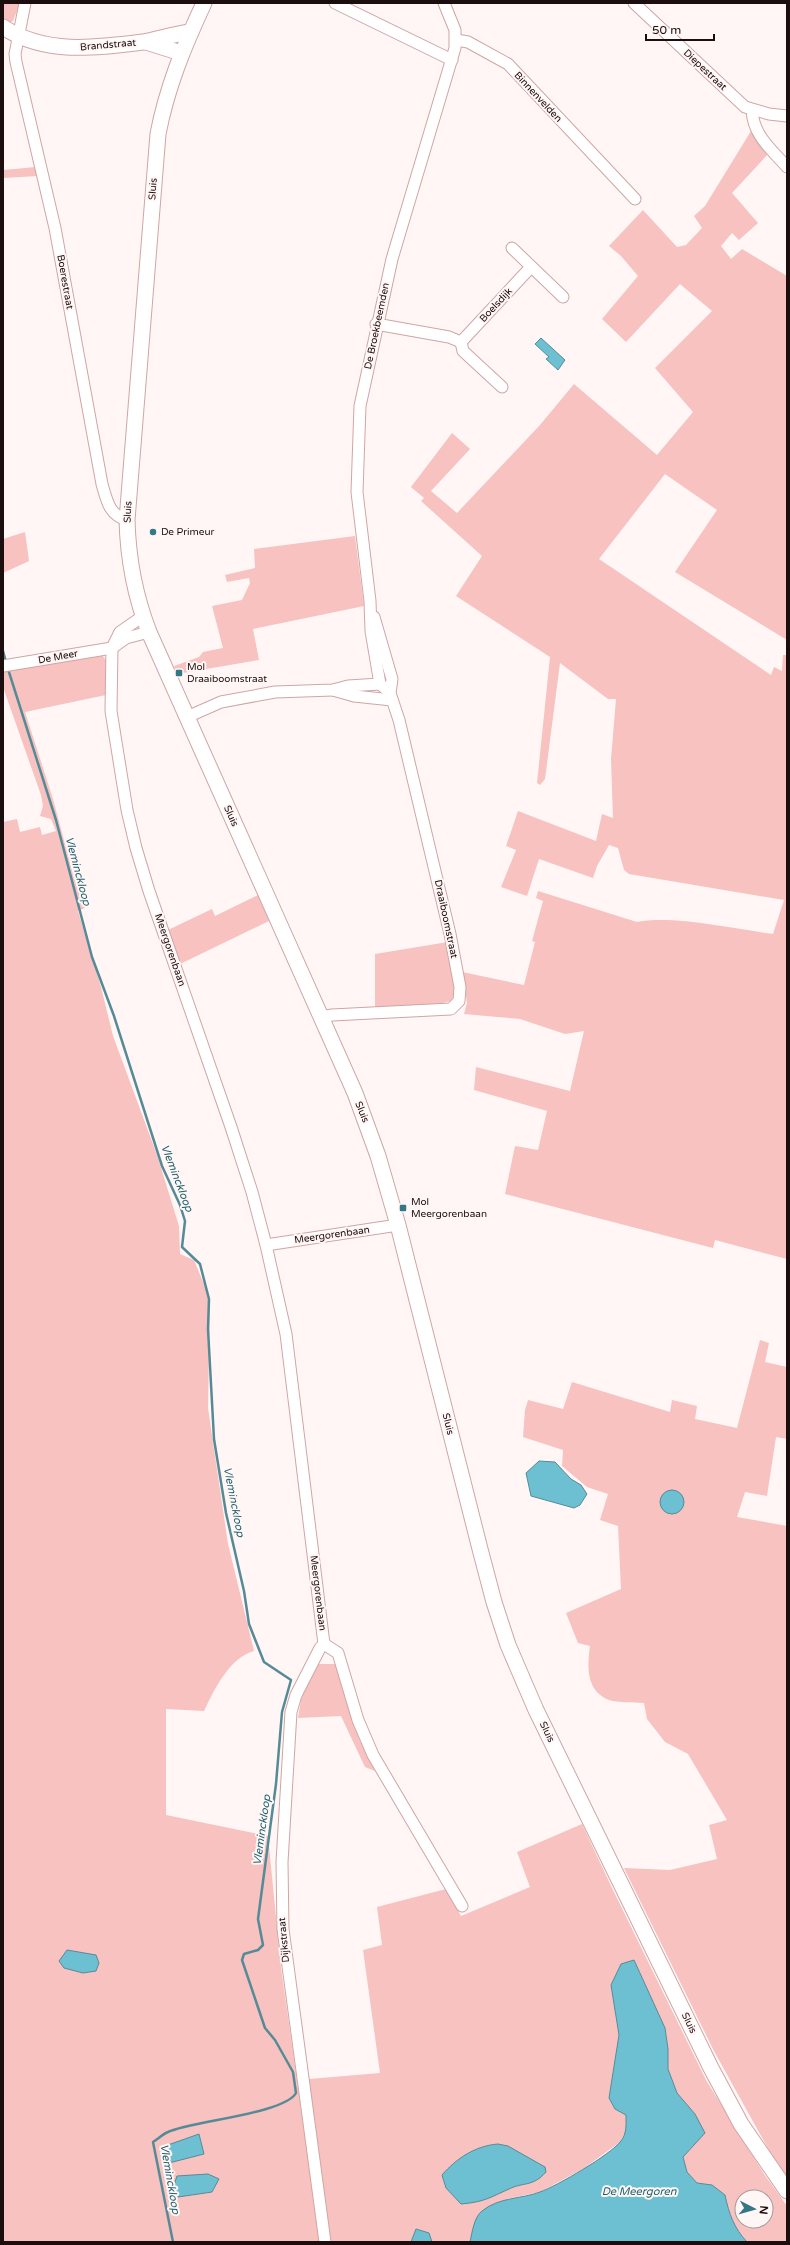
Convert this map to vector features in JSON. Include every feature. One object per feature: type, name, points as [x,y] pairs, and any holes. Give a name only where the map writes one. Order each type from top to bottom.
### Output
[{"type":"street","name":"Boerestraat","points":[[25,3],[24,15],[14,54],[55,228],[102,484],[109,508],[113,514],[127,520]]},
{"type":"street","name":"Sluis","points":[[204,3],[181,53],[163,109],[156,148],[127,520],[130,563],[143,616],[321,1018],[371,1135],[398,1225],[480,1549],[494,1602],[508,1645],[536,1710],[714,2074],[741,2124],[787,2191]]},
{"type":"street","points":[[335,3],[452,60]]},
{"type":"street","points":[[444,3],[453,24],[456,40]]},
{"type":"street","name":"Diepestraat","points":[[634,3],[733,97],[752,110],[787,116]]},
{"type":"street","name":"Brandstraat","points":[[3,27],[36,42],[64,47],[83,48],[144,41],[158,37],[191,32]]},
{"type":"street","name":"De Broekbeemden","points":[[380,684],[371,631],[370,601],[357,492],[360,406],[376,324],[392,259],[452,60],[456,40]]},
{"type":"street","name":"Binnenvelden","points":[[456,40],[468,42],[508,64],[635,199]]},
{"type":"street","name":"Brandstraat","points":[[144,41],[181,53]]},
{"type":"street","points":[[752,110],[753,122],[757,133],[787,167]]},
{"type":"street","points":[[512,248],[563,297]]},
{"type":"street","name":"Boelsdijk","points":[[461,342],[531,267]]},
{"type":"street","points":[[376,324],[449,337],[461,342],[463,351],[502,387]]},
{"type":"street","name":"De Broekbeemden","points":[[370,601],[392,679],[391,696]]},
{"type":"street","name":"Meergorenbaan","points":[[143,616],[120,632],[112,648],[112,711],[127,810],[136,848],[231,1127],[252,1192],[266,1245],[286,1334],[324,1644],[338,1653],[358,1720],[373,1754],[462,1906]]},
{"type":"street","points":[[112,648],[126,638],[149,632]]},
{"type":"street","name":"De Meer","points":[[3,666],[112,648]]},
{"type":"street","points":[[187,718],[221,702],[275,692],[333,690],[348,686],[380,684],[391,696]]},
{"type":"street","points":[[333,690],[354,696],[391,696]]},
{"type":"street","name":"Draaiboomstraat","points":[[321,1018],[332,1015],[445,1010],[451,1009],[459,1001],[460,987],[450,934],[399,720],[391,696]]},
{"type":"street","name":"Meergorenbaan","points":[[266,1245],[398,1225]]},
{"type":"street","name":"Dijkstraat","points":[[324,1644],[320,1648],[296,1695],[291,1712],[282,1899],[285,1956],[325,2242]]},
{"type":"shaded area","points":[[3,3],[20,3],[13,21],[8,23],[3,19]]},
{"type":"shaded area","points":[[751,131],[769,153],[732,193],[758,223],[739,240],[732,233],[721,246],[731,259],[742,249],[787,276],[787,640],[675,572],[717,510],[665,474],[599,559],[771,675],[774,667],[782,671],[783,655],[787,655],[787,1259],[715,1240],[713,1248],[505,1194],[515,1146],[538,1150],[547,1111],[474,1090],[476,1067],[570,1091],[584,1031],[565,1034],[520,1019],[464,1014],[467,1003],[462,972],[524,985],[535,942],[532,941],[543,901],[536,898],[538,891],[637,922],[652,920],[686,921],[773,934],[784,900],[629,874],[624,870],[618,848],[609,845],[597,866],[593,878],[539,859],[527,896],[501,887],[516,850],[506,846],[518,811],[596,841],[602,814],[613,818],[611,759],[616,699],[608,699],[560,663],[545,779],[540,785],[537,783],[550,657],[456,596],[482,556],[421,501],[424,498],[411,487],[452,433],[470,449],[431,491],[457,513],[540,425],[574,384],[657,455],[693,412],[655,368],[712,311],[680,284],[626,342],[602,319],[638,276],[621,256],[609,246],[643,210],[677,247],[686,245],[702,228],[694,216],[705,206]]},
{"type":"shaded area","points":[[36,167],[38,176],[3,178],[3,170]]},
{"type":"shaded area","points":[[25,532],[29,561],[3,573],[3,539]]},
{"type":"shaded area","points":[[355,536],[364,606],[253,629],[259,660],[177,674],[174,666],[199,657],[203,652],[223,648],[212,606],[242,600],[250,583],[249,578],[227,582],[225,575],[255,568],[254,549]]},
{"type":"shaded area","points":[[101,654],[106,660],[106,695],[25,712],[53,799],[74,878],[85,908],[78,911],[101,987],[113,1036],[157,1155],[179,1226],[180,1254],[194,1260],[210,1299],[208,1408],[228,1544],[254,1651],[245,1654],[230,1667],[218,1684],[204,1711],[166,1709],[166,1815],[268,1836],[281,1968],[320,2242],[3,2242],[3,822],[17,819],[20,832],[40,827],[42,835],[56,831],[51,819],[40,816],[43,806],[41,795],[3,687],[3,671]]},
{"type":"shaded area","points":[[258,895],[269,921],[180,964],[168,930],[212,909],[215,916]]},
{"type":"shaded area","points":[[448,942],[456,992],[451,1001],[438,1004],[375,1008],[375,954]]},
{"type":"shaded area","points":[[760,1340],[769,1343],[765,1362],[787,1367],[787,1439],[776,1437],[767,1496],[745,1492],[737,1517],[787,1526],[787,2177],[775,2161],[714,2051],[624,1868],[670,1870],[717,1859],[709,1825],[727,1820],[688,1754],[665,1742],[647,1719],[644,1703],[609,1700],[601,1696],[592,1684],[588,1662],[590,1646],[578,1643],[566,1613],[621,1589],[618,1526],[600,1520],[608,1494],[587,1487],[562,1466],[563,1450],[523,1437],[525,1410],[528,1400],[563,1409],[572,1382],[670,1412],[672,1400],[697,1406],[695,1419],[737,1428]]},
{"type":"shaded area","points":[[316,1664],[336,1664],[359,1739],[375,1771],[365,1767],[341,1716],[298,1718],[301,1700]]},
{"type":"shaded area","points":[[582,1824],[706,2080],[764,2174],[787,2206],[787,2242],[747,2242],[738,2229],[774,2229],[774,2189],[734,2189],[734,2222],[728,2208],[725,2195],[712,2185],[697,2183],[687,2172],[683,2157],[704,2133],[695,2114],[677,2094],[668,2069],[668,2049],[665,2028],[634,1960],[611,1985],[619,2035],[609,2098],[615,2109],[626,2115],[626,2131],[620,2142],[583,2169],[540,2192],[507,2199],[473,2228],[470,2242],[331,2242],[309,2079],[380,2073],[363,1950],[382,1945],[377,1907],[446,1889],[461,1916],[530,1887],[517,1852]]},
{"type":"water","points":[[541,338],[565,360],[558,370],[546,359],[549,357],[535,344]]},
{"type":"water","points":[[539,1461],[555,1462],[571,1479],[581,1485],[587,1494],[580,1505],[574,1508],[531,1496],[526,1473]]},
{"type":"water","points":[[672,1490],[681,1493],[684,1502],[681,1511],[672,1514],[663,1511],[660,1502],[663,1493]]},
{"type":"water","points":[[67,1950],[96,1955],[99,1963],[96,1971],[83,1973],[64,1968],[59,1961]]},
{"type":"water","name":"De Meergoren","points":[[634,1960],[665,2028],[668,2049],[668,2069],[677,2093],[695,2114],[705,2133],[683,2157],[687,2172],[697,2183],[712,2185],[725,2195],[728,2208],[734,2222],[734,2229],[738,2229],[747,2242],[470,2242],[477,2217],[489,2206],[548,2189],[583,2170],[615,2147],[623,2138],[626,2129],[626,2115],[615,2109],[609,2098],[619,2035],[611,1985],[621,1964]]},
{"type":"water","points":[[199,2134],[204,2154],[169,2163],[166,2158],[165,2146]]},
{"type":"water","points":[[498,2144],[508,2146],[545,2167],[546,2172],[537,2180],[532,2182],[514,2187],[481,2201],[461,2204],[446,2188],[442,2175],[460,2158],[474,2150]]},
{"type":"water","points":[[208,2174],[219,2179],[212,2192],[178,2197],[173,2188],[177,2176]]},
{"type":"water","points":[[416,2229],[429,2233],[432,2242],[411,2242]]},
{"type":"waterway","name":"Vleminckloop","points":[[3,651],[6,662]]},
{"type":"waterway","name":"Vleminckloop","points":[[8,669],[56,820],[92,957],[114,1016],[162,1166],[180,1205],[185,1221],[182,1247],[200,1264],[209,1299],[208,1329],[214,1439],[226,1513],[244,1591],[249,1624],[264,1662],[291,1680],[282,1712],[276,1784],[258,1919],[263,1945],[258,1950],[244,1954],[242,1960],[265,2028],[275,2040],[293,2072],[296,2093],[288,2100],[257,2112],[180,2128],[166,2133],[153,2142],[173,2242]]},
{"type":"place","name":"De Primeur","points":[[153,532]]},
{"type":"place","name":"Mol Draaiboomstraat","points":[[179,673]]},
{"type":"place","name":"Mol Meergorenbaan","points":[[403,1208]]}]
